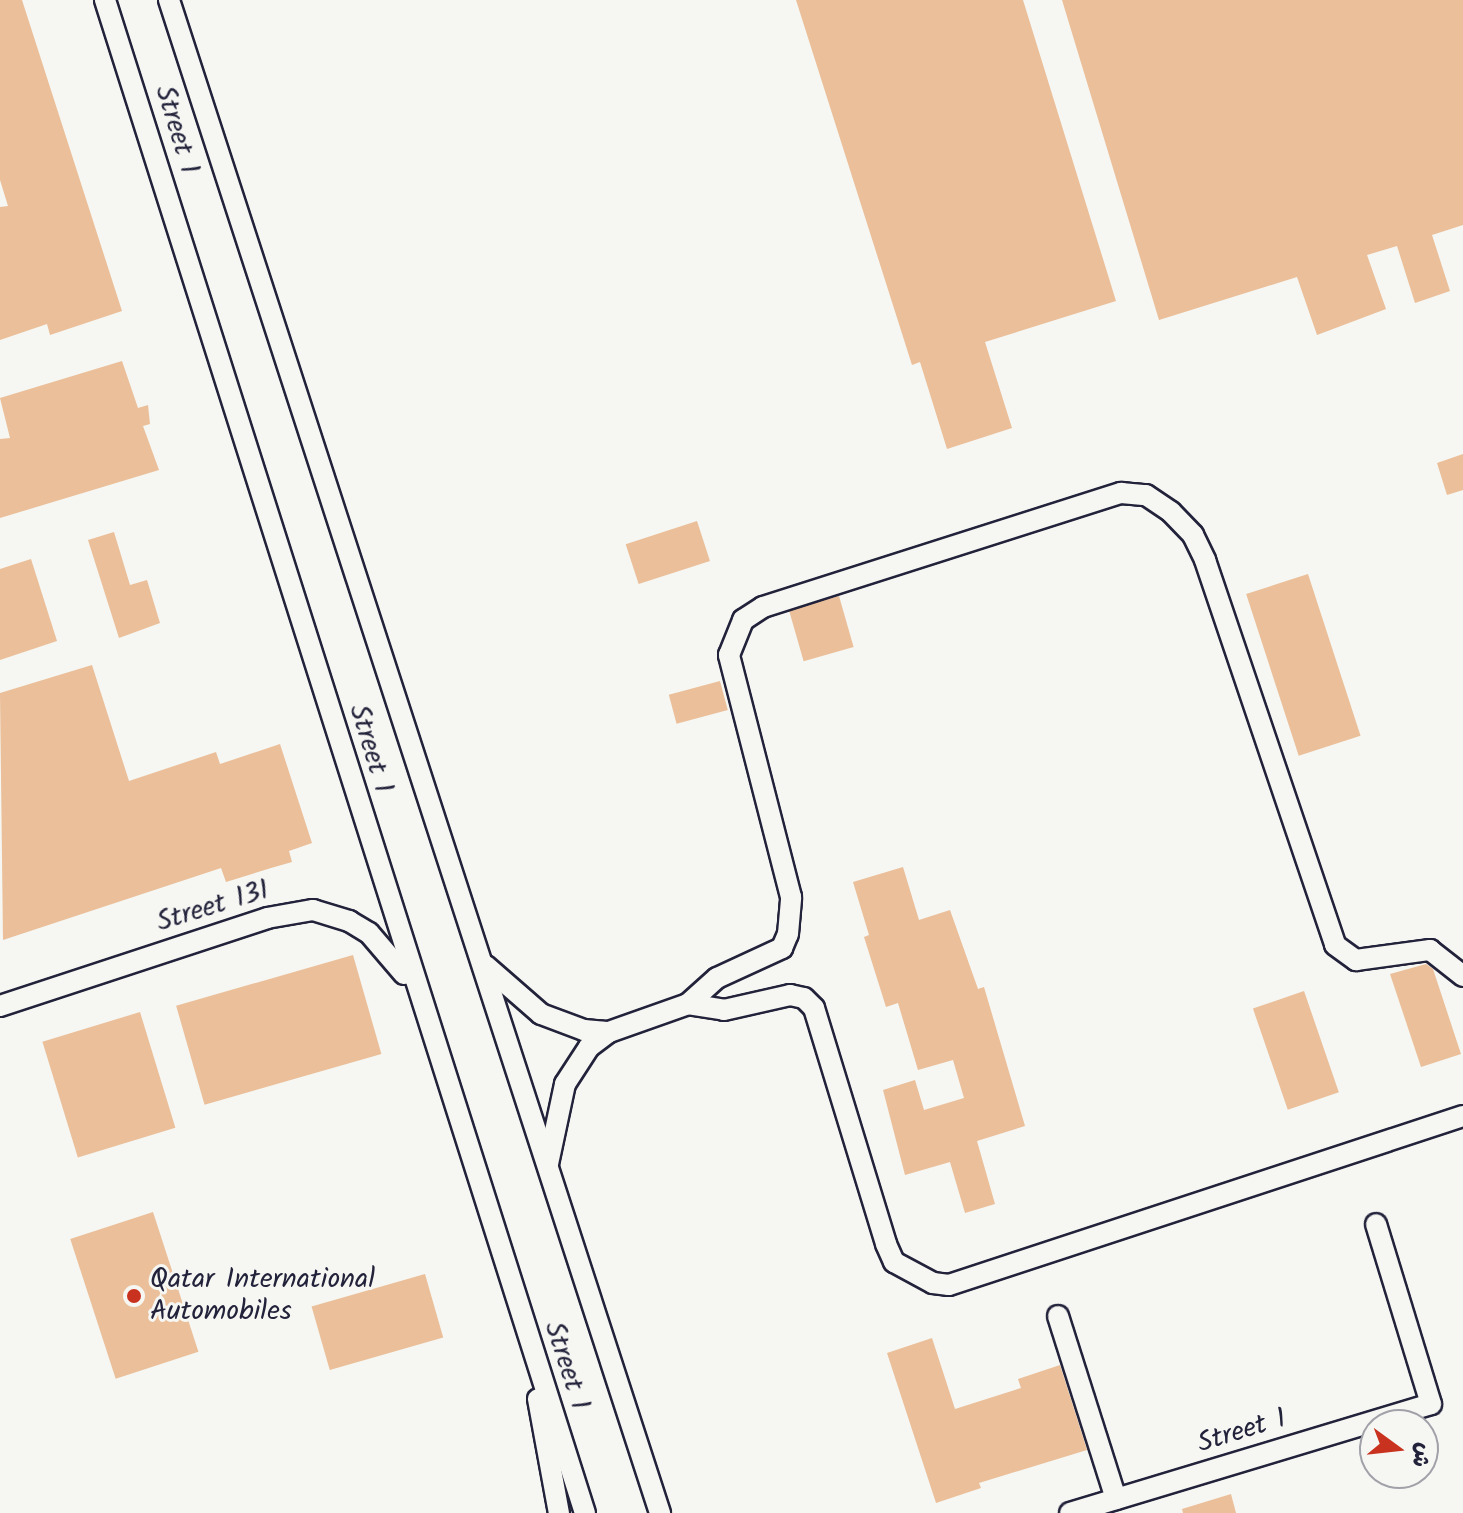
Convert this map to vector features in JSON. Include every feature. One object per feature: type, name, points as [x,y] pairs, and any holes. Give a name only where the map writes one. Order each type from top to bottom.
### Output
[{"type":"street","name":"Street 1","points":[[169,0],[660,1513]]},
{"type":"street","name":"Street 1","points":[[105,3],[417,993],[585,1513]]},
{"type":"street","points":[[688,1004],[717,978],[782,948],[792,919],[791,897],[729,655],[743,620],[763,607],[1121,493],[1146,495],[1171,512],[1193,535],[1205,560],[1335,945],[1356,960],[1430,950],[1463,976]]},
{"type":"street","name":"Street 131","points":[[0,1006],[267,918],[313,910],[349,921],[369,933],[417,993]]},
{"type":"street","name":"Street 1","points":[[484,964],[541,1014],[584,1030],[609,1032]]},
{"type":"street","points":[[688,1004],[724,1010],[790,995],[804,998],[814,1008],[886,1244],[894,1262],[933,1283],[949,1285],[1463,1116]]},
{"type":"street","name":"Street 1","points":[[548,1164],[565,1084],[589,1047],[609,1032],[688,1004]]},
{"type":"street","name":"Street 1","points":[[1070,1513],[1431,1404],[1376,1224]]},
{"type":"street","points":[[1058,1316],[1116,1499]]},
{"type":"street","points":[[536,1367],[541,1432],[559,1513]]},
{"type":"building","points":[[0,0],[22,0],[122,311],[50,335],[47,324],[0,340],[0,207],[8,206],[0,180]]},
{"type":"building","points":[[796,0],[1023,0],[1116,301],[985,342],[1012,428],[947,449],[920,362],[912,365]]},
{"type":"building","points":[[1062,0],[1463,0],[1463,225],[1432,235],[1450,291],[1415,303],[1397,246],[1367,255],[1386,309],[1317,335],[1297,277],[1159,320]]},
{"type":"building","points":[[122,361],[138,408],[148,405],[150,424],[143,426],[159,470],[0,518],[0,439],[10,438],[0,398]]},
{"type":"building","points":[[1463,454],[1463,490],[1447,495],[1437,463]]},
{"type":"building","points":[[697,521],[710,561],[639,584],[626,544]]},
{"type":"building","points":[[114,532],[130,585],[147,580],[160,623],[119,638],[88,540]]},
{"type":"building","points":[[31,559],[57,641],[0,660],[0,569]]},
{"type":"building","points":[[1308,574],[1361,736],[1299,756],[1246,594]]},
{"type":"building","points":[[839,596],[854,647],[804,661],[789,610]]},
{"type":"building","points":[[92,665],[129,781],[216,752],[220,764],[280,744],[312,843],[289,851],[292,862],[226,882],[221,868],[3,940],[0,693]]},
{"type":"building","points":[[720,681],[728,710],[677,724],[669,695]]},
{"type":"building","points":[[903,867],[919,920],[950,910],[978,989],[984,987],[1025,1126],[977,1141],[995,1204],[965,1213],[950,1162],[905,1175],[883,1090],[915,1080],[924,1110],[964,1098],[953,1060],[918,1070],[898,1003],[886,1007],[864,937],[869,935],[853,882]]},
{"type":"building","points":[[353,955],[381,1054],[205,1105],[176,1006]]},
{"type":"building","points":[[1426,964],[1433,969],[1461,1054],[1421,1067],[1390,974]]},
{"type":"building","points":[[1304,991],[1339,1092],[1288,1110],[1253,1009]]},
{"type":"building","points":[[140,1012],[175,1128],[78,1158],[42,1042]]},
{"type":"building","name":"Qatar International Automobiles","points":[[153,1212],[198,1352],[116,1379],[70,1239]]},
{"type":"building","points":[[425,1274],[443,1337],[330,1370],[312,1307]]},
{"type":"building","points":[[932,1338],[955,1409],[1021,1388],[1018,1379],[1060,1365],[1087,1450],[979,1483],[981,1488],[936,1503],[887,1353]]},
{"type":"building","points":[[1231,1494],[1236,1513],[1183,1513],[1182,1509]]},
{"type":"place","name":"Qatar International Automobiles","points":[[134,1296]]}]
